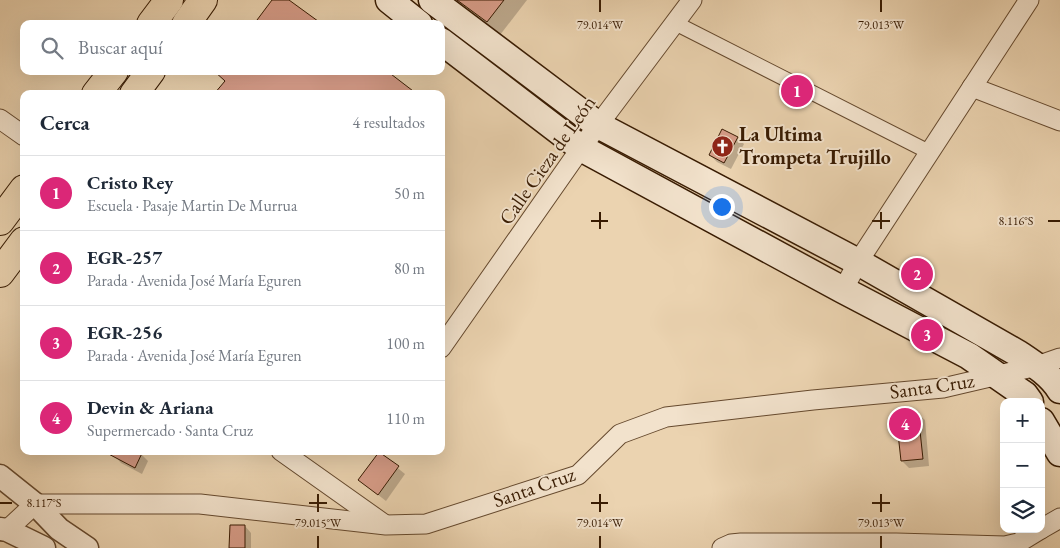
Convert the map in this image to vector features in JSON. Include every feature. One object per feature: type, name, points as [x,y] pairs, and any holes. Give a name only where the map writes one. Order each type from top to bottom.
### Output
[{"type":"main road","points":[[154,20],[169,0]]},
{"type":"main road","points":[[389,0],[414,20]]},
{"type":"main road","points":[[432,0],[598,125],[858,262],[1020,354],[1049,362],[1060,390]]},
{"type":"main road","points":[[467,27],[446,45],[581,148],[969,356],[1025,394],[1028,398]]},
{"type":"main road","points":[[99,90],[111,75]]},
{"type":"main road","points":[[137,90],[148,75]]},
{"type":"main road","points":[[0,221],[20,194]]},
{"type":"main road","points":[[1045,428],[1060,453]]},
{"type":"street","name":"Calle Cieza de León","points":[[445,342],[581,148],[692,0]]},
{"type":"street","points":[[843,290],[858,262],[1029,0]]},
{"type":"street","points":[[675,22],[929,152]]},
{"type":"street","points":[[972,87],[1060,121]]},
{"type":"street","points":[[0,119],[20,133]]},
{"type":"street","name":"Santa Cruz","points":[[35,504],[200,504],[386,525],[426,524],[578,475],[620,434],[666,417],[813,400],[943,388],[1049,362]]},
{"type":"street","points":[[287,455],[386,525]]},
{"type":"street","points":[[0,476],[35,504],[59,529],[87,548]]},
{"type":"street","points":[[35,504],[3,530],[44,548]]},
{"type":"street","points":[[1045,527],[1060,518]]},
{"type":"street","points":[[722,548],[731,544],[741,543],[1009,546],[1034,533]]},
{"type":"building","points":[[272,0],[289,0],[316,20],[257,20]]},
{"type":"building","points":[[457,0],[504,0],[487,22]]},
{"type":"building","points":[[218,75],[392,75],[412,90],[217,90],[225,81]]},
{"type":"building","name":"La Ultima Trompeta Trujillo","points":[[722,129],[738,137],[724,163],[709,155]]},
{"type":"building","points":[[918,412],[923,459],[901,461],[896,415]]},
{"type":"building","points":[[111,455],[141,455],[135,468]]},
{"type":"building","points":[[377,455],[383,455],[399,466],[378,495],[358,480]]},
{"type":"building","points":[[230,525],[245,525],[245,548],[229,548]]},
{"type":"place","name":"Cristo Rey","points":[[797,91]]},
{"type":"place","name":"La Ultima Trompeta Trujillo","points":[[723,146]]},
{"type":"place","name":"EGR-257","points":[[917,274]]},
{"type":"place","name":"EGR-256","points":[[927,335]]},
{"type":"place","name":"Devin & Ariana","points":[[905,424]]}]
